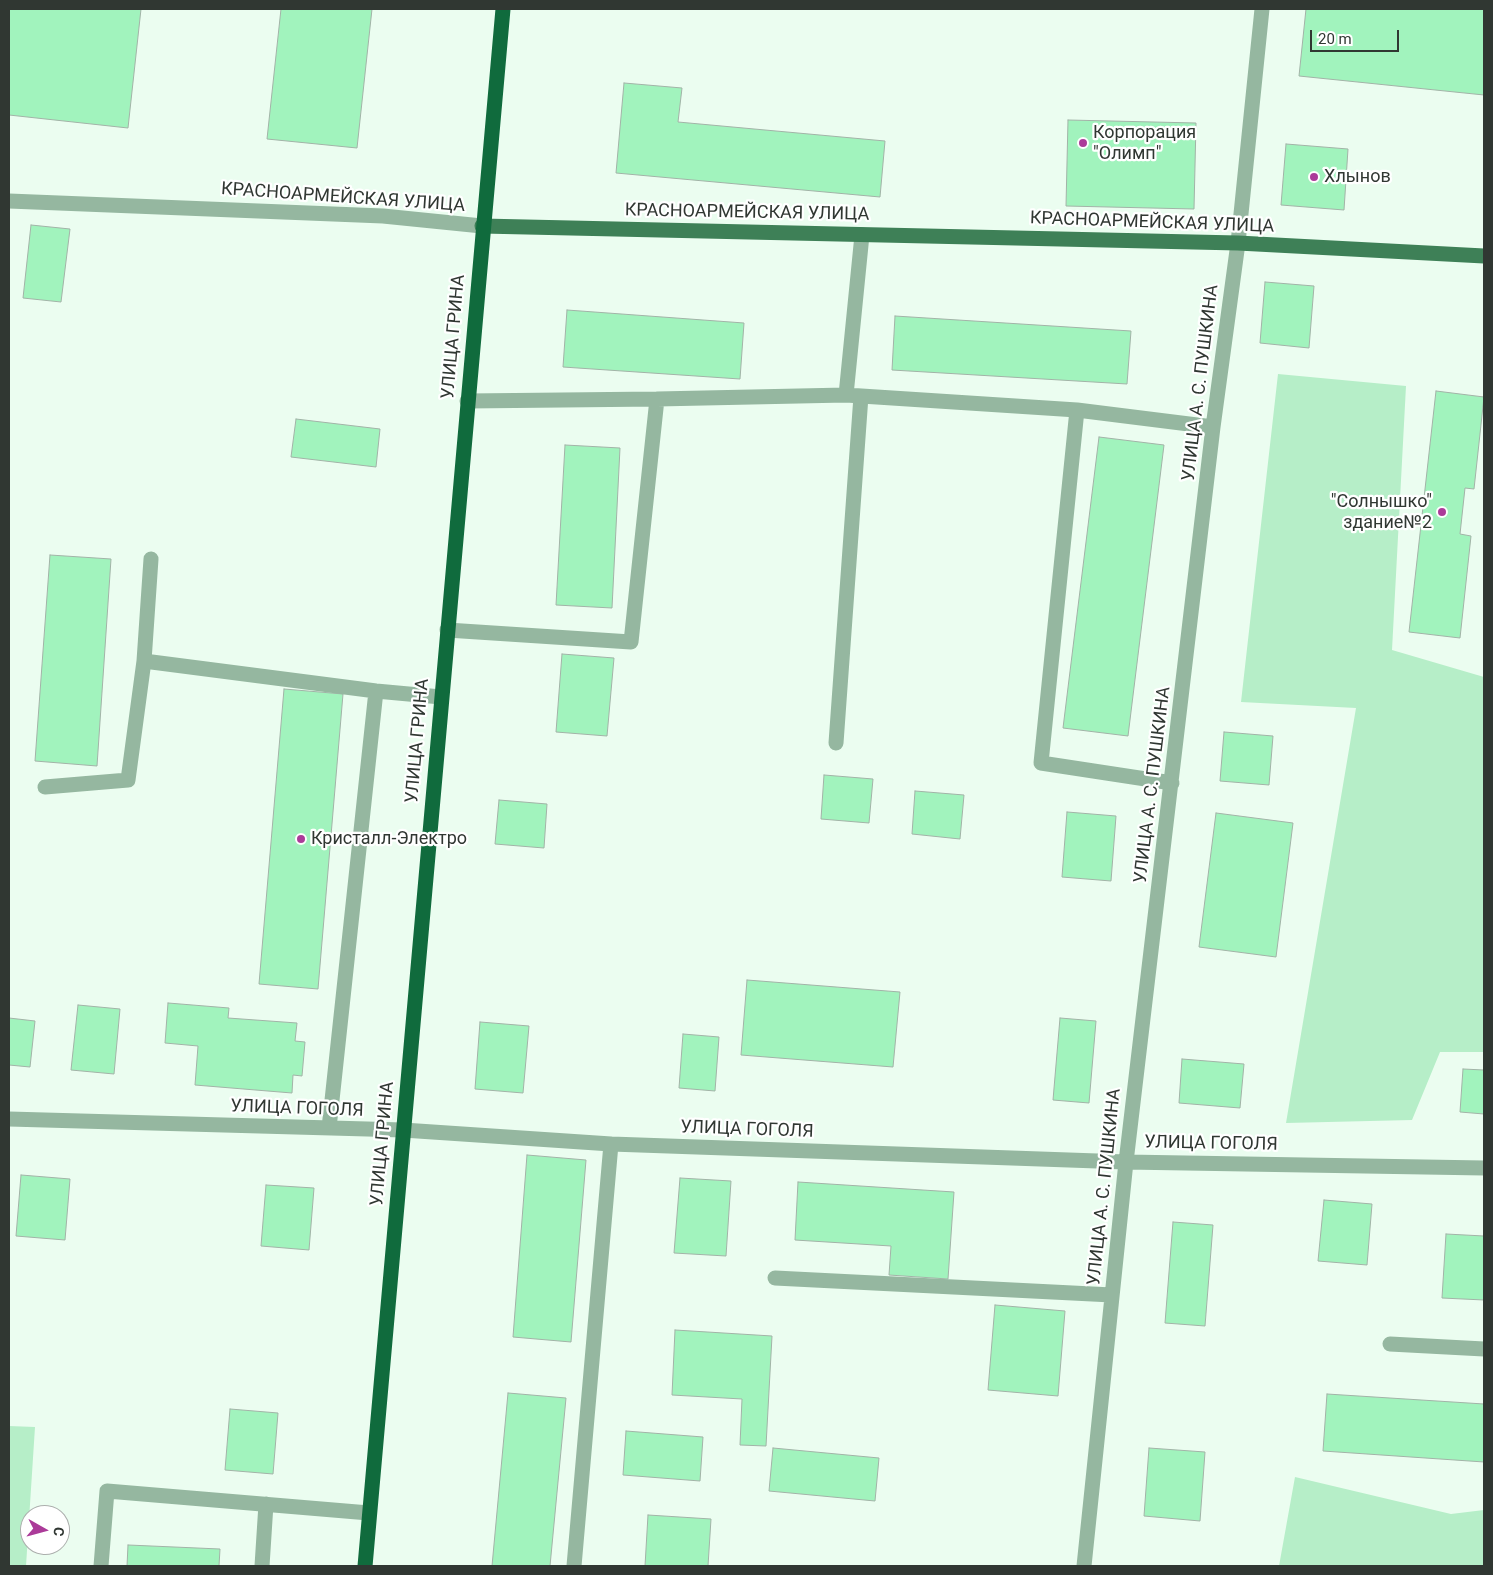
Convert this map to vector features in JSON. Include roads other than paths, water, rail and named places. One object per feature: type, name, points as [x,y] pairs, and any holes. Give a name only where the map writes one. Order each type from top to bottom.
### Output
[{"type":"highway","name":"УЛИЦА ГРИНА","points":[[365,1566],[482,226],[503,9]]},
{"type":"main road","name":"КРАСНОАРМЕЙСКАЯ УЛИЦА","points":[[482,226],[1238,242],[1484,256]]},
{"type":"street","name":"УЛИЦА А. С. ПУШКИНА","points":[[1084,1566],[1126,1162],[1213,427],[1238,242],[1262,9]]},
{"type":"street","name":"КРАСНОАРМЕЙСКАЯ УЛИЦА","points":[[9,201],[383,216],[482,226]]},
{"type":"street","points":[[836,743],[862,235]]},
{"type":"street","points":[[467,401],[853,396],[1077,410],[1213,427]]},
{"type":"street","points":[[447,630],[631,642],[657,400]]},
{"type":"street","points":[[1077,410],[1041,763],[1172,783]]},
{"type":"street","points":[[45,787],[128,780],[144,661],[151,559]]},
{"type":"street","points":[[144,661],[376,691],[441,696]]},
{"type":"street","points":[[329,1128],[376,691]]},
{"type":"street","name":"УЛИЦА ГОГОЛЯ","points":[[9,1119],[403,1130],[611,1144],[1126,1162],[1484,1168]]},
{"type":"street","points":[[574,1566],[611,1144]]},
{"type":"street","points":[[775,1278],[1112,1295]]},
{"type":"street","points":[[1390,1344],[1484,1349]]},
{"type":"street","points":[[102,1566],[107,1490],[369,1513]]},
{"type":"street","points":[[262,1566],[266,1504]]},
{"type":"place","name":"Корпорация \"Олимп\"","points":[[1083,143]]},
{"type":"place","name":"Хлынов","points":[[1314,177]]},
{"type":"place","name":"\"Солнышко\" здание№2","points":[[1442,512]]},
{"type":"place","name":"Кристалл-Электро","points":[[301,839]]}]
